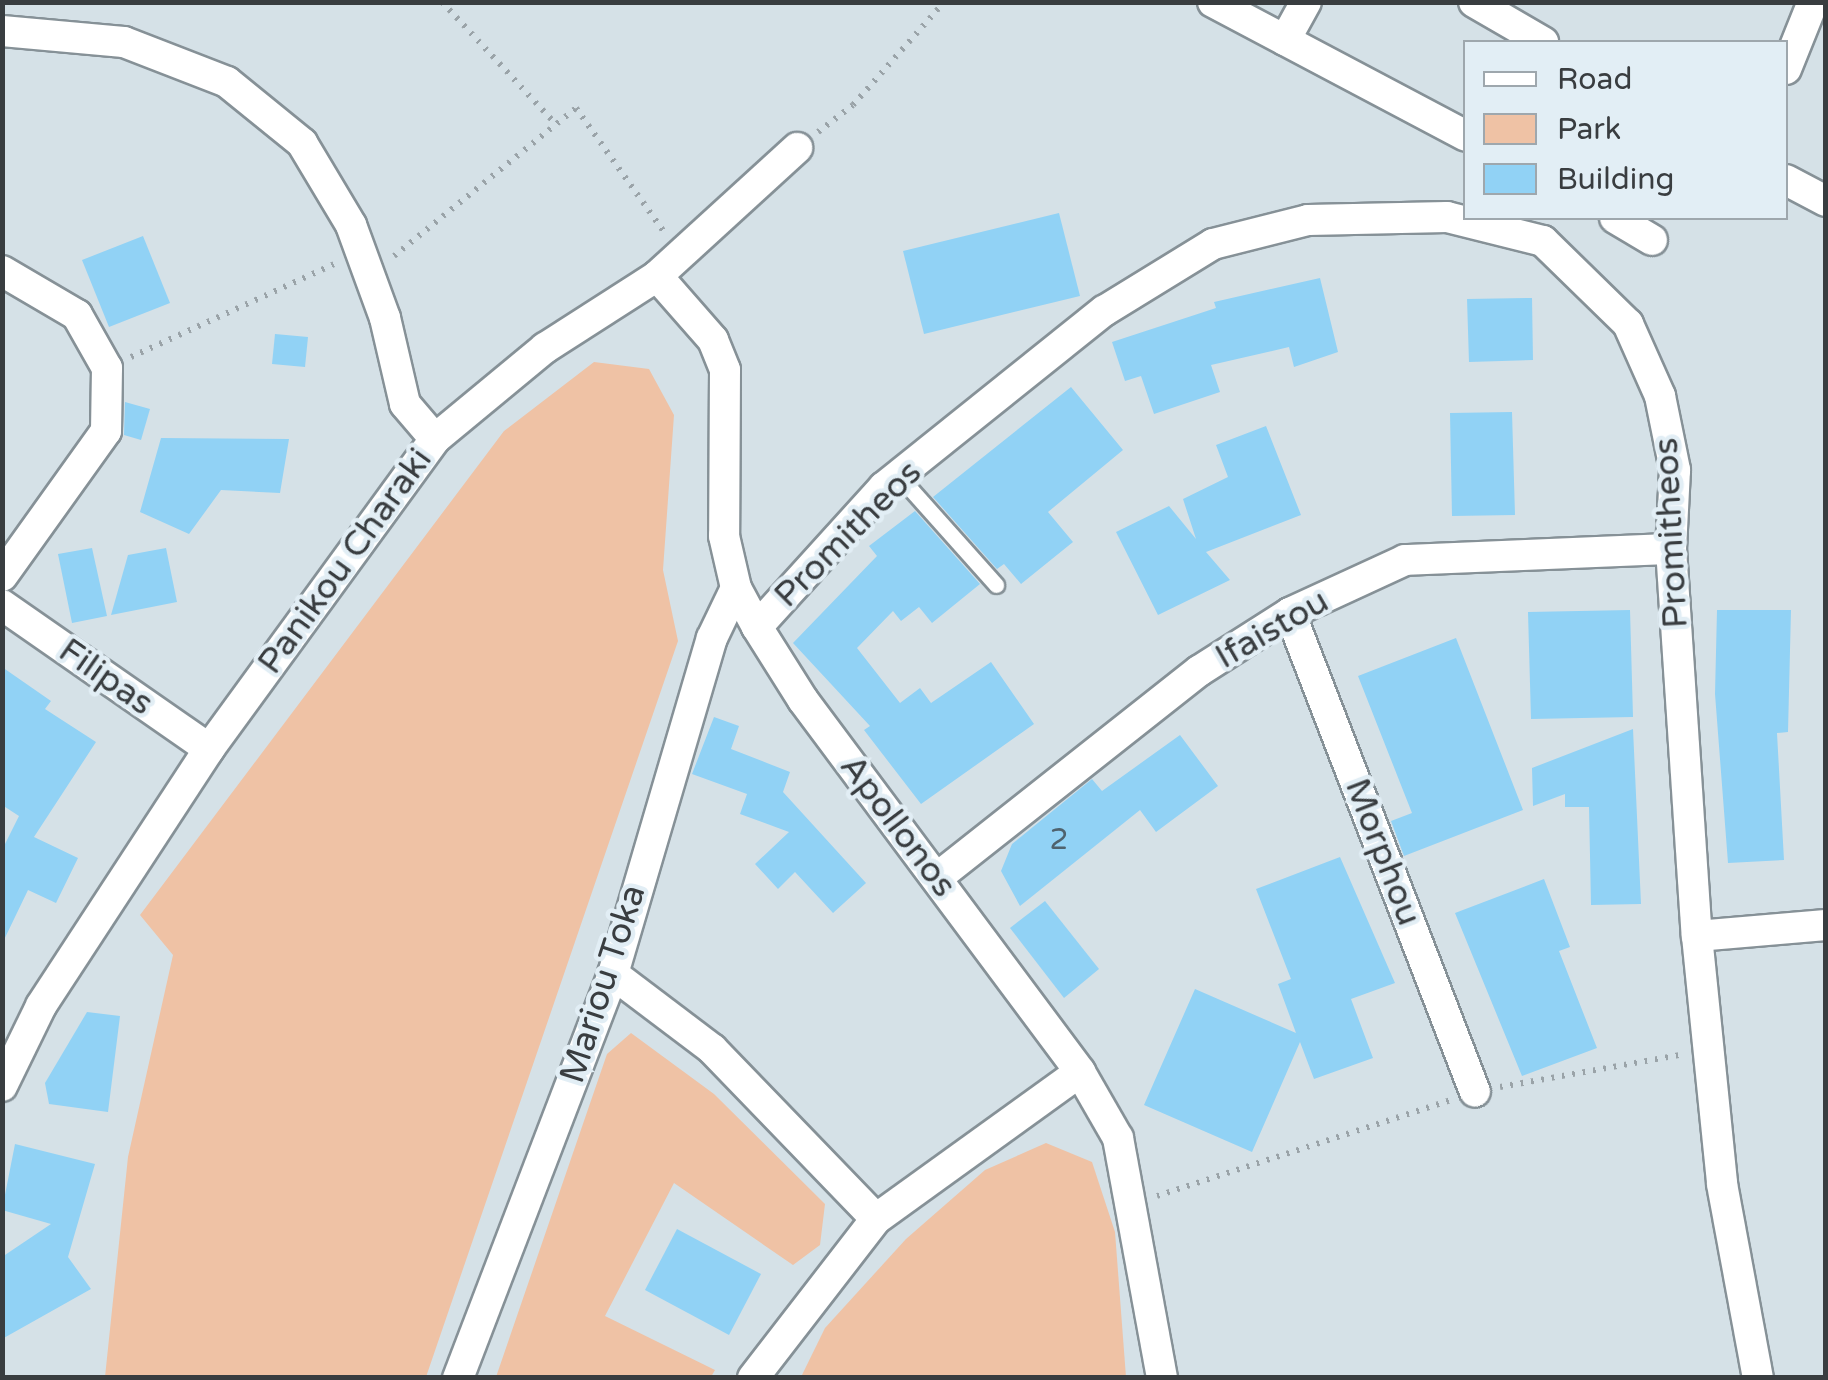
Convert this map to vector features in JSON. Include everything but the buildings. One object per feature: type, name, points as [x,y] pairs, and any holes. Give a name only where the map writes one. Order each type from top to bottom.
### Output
[{"type":"street","points":[[1213,2],[1463,134]]},
{"type":"street","points":[[1285,40],[1306,2]]},
{"type":"street","points":[[1474,2],[1540,40]]},
{"type":"street","points":[[1788,64],[1813,2]]},
{"type":"street","name":"Panikou Charaki","points":[[2,31],[124,42],[227,82],[302,143],[366,264],[405,404],[435,439],[209,749],[41,1006],[2,1086]]},
{"type":"street","points":[[435,439],[545,348],[657,276],[797,148]]},
{"type":"street","points":[[1788,181],[1826,201]]},
{"type":"street","name":"Promitheos","points":[[757,627],[899,476],[1104,311],[1213,244],[1308,220],[1463,219]]},
{"type":"street","name":"Promitheos","points":[[1473,220],[1551,229],[1628,324],[1660,396],[1675,470],[1671,549],[1708,1050],[1722,1184],[1758,1378]]},
{"type":"street","points":[[1618,220],[1652,240]]},
{"type":"street","points":[[2,271],[77,315],[107,368],[106,431],[2,576]]},
{"type":"street","name":"Apollonos","points":[[657,276],[713,340],[725,370],[724,536],[736,588],[802,700],[1080,1072],[1118,1138],[1162,1378]]},
{"type":"street","name":"Ifaistou","points":[[938,877],[1199,671],[1290,613],[1405,560],[1671,549]]},
{"type":"street","name":"Mariou Toka","points":[[458,1378],[613,974],[712,638],[736,588]]},
{"type":"street","name":"Filipas","points":[[2,606],[209,749]]},
{"type":"street","name":"Morphou","points":[[1290,613],[1475,1092]]},
{"type":"street","points":[[1697,936],[1826,925]]},
{"type":"street","points":[[613,974],[712,1049],[876,1220]]},
{"type":"street","points":[[753,1378],[876,1220],[1080,1072]]},
{"type":"lane","points":[[899,476],[996,585]]},
{"type":"path","points":[[442,2],[554,121]]},
{"type":"path","points":[[797,148],[853,105],[944,2]]},
{"type":"path","points":[[107,368],[366,264],[576,108],[681,255]]},
{"type":"path","points":[[1132,1204],[1475,1092],[1708,1050]]},
{"type":"green space","points":[[594,362],[649,369],[674,415],[663,570],[678,641],[426,1377],[105,1377],[128,1157],[173,955],[140,915],[504,431]]},
{"type":"green space","points":[[631,1033],[714,1094],[825,1204],[820,1245],[793,1265],[674,1183],[605,1316],[715,1370],[711,1377],[496,1377],[607,1054]]},
{"type":"green space","points":[[1046,1143],[1092,1162],[1115,1232],[1126,1377],[801,1377],[825,1328],[906,1239],[985,1170]]}]
